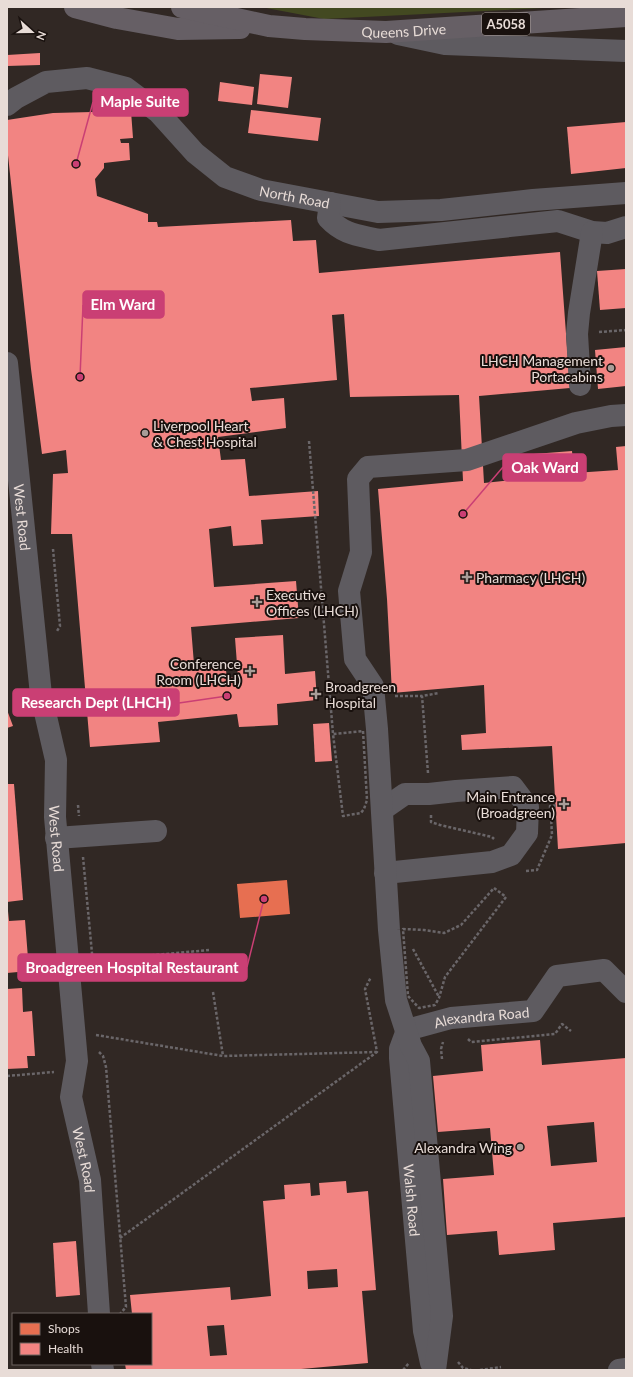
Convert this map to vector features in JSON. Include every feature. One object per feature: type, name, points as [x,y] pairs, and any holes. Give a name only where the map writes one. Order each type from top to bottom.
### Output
[{"type":"highway","points":[[76,7],[117,18],[178,29],[216,29],[269,26]]},
{"type":"highway","name":"Queens Drive","points":[[182,7],[269,26],[386,32],[626,16]]},
{"type":"lane","points":[[386,32],[445,44],[626,51]]},
{"type":"lane","name":"North Road","points":[[7,105],[16,98],[46,82],[87,78],[126,88],[158,112],[195,153],[225,177],[261,190],[378,212],[441,210],[533,200],[626,193]]},
{"type":"lane","points":[[330,203],[328,218],[337,227],[352,234],[379,240],[558,221],[592,232],[607,233],[626,227]]},
{"type":"lane","points":[[580,385],[577,334],[592,232]]},
{"type":"lane","name":"West Road","points":[[7,363],[41,695],[56,760],[56,838],[77,1061],[71,1097],[90,1180],[99,1313]]},
{"type":"lane","points":[[435,1370],[442,1316],[419,1061],[411,1046],[396,1000],[389,930],[373,686],[355,659],[349,591],[361,552],[358,479],[368,467],[467,460],[576,423],[611,416],[626,415]]},
{"type":"lane","points":[[382,810],[405,794],[429,794],[513,787],[528,807],[527,833],[511,855],[492,862],[385,873]]},
{"type":"lane","points":[[56,838],[156,831]]},
{"type":"lane","name":"Alexandra Road","points":[[407,1030],[451,1018],[533,1011],[557,976],[604,970],[626,992]]},
{"type":"lane","name":"Walsh Road","points":[[407,1030],[400,1049],[400,1058],[424,1331],[432,1370]]},
{"type":"lane","points":[[619,1370],[626,1369]]},
{"type":"path","points":[[592,333],[626,330]]},
{"type":"path","points":[[309,441],[333,734],[343,816],[361,813],[367,800],[363,731],[333,734]]},
{"type":"path","points":[[392,696],[422,696],[439,693]]},
{"type":"path","points":[[422,696],[428,774],[422,774]]},
{"type":"path","points":[[431,822],[492,837],[496,842]]},
{"type":"path","points":[[494,888],[506,897],[445,977],[439,998],[435,1005],[418,1008],[408,996],[403,929],[444,933],[461,925],[494,888]]},
{"type":"path","points":[[403,929],[406,936]]},
{"type":"path","points":[[410,943],[439,998]]},
{"type":"path","points":[[88,965],[133,957],[209,950]]},
{"type":"path","points":[[365,989],[377,1052]]},
{"type":"path","points":[[214,992],[223,1056]]},
{"type":"path","points":[[90,1034],[223,1056],[383,1052]]},
{"type":"path","points":[[97,1050],[102,1056],[106,1067],[126,1307],[121,1313]]},
{"type":"path","points":[[120,1238],[377,1052]]},
{"type":"path","points":[[7,1076],[55,1072]]},
{"type":"path","points":[[480,1370],[501,1367]]},
{"type":"green space","points":[[261,7],[563,7],[324,19]]},
{"type":"building: Shops","points":[[287,880],[290,914],[240,918],[237,884]]},
{"type":"building: Health","points":[[40,53],[40,65],[7,66],[7,55]]},
{"type":"building: Health","points":[[260,74],[292,77],[288,108],[257,104]]},
{"type":"building: Health","points":[[220,82],[254,87],[252,105],[218,101]]},
{"type":"building: Health","points":[[251,110],[321,118],[318,141],[248,133]]},
{"type":"building: Health","name":"Liverpool Heart & Chest Hospital","points":[[131,111],[133,138],[120,139],[121,143],[129,143],[130,160],[104,163],[104,168],[95,179],[97,196],[148,214],[148,222],[157,222],[158,227],[291,220],[293,241],[316,240],[319,273],[560,252],[570,388],[479,396],[484,483],[522,479],[521,455],[572,451],[574,473],[618,470],[616,447],[626,446],[626,843],[558,849],[552,746],[462,750],[461,735],[486,733],[484,685],[392,693],[387,599],[378,489],[463,481],[459,395],[350,397],[344,314],[332,315],[337,380],[250,388],[252,401],[284,398],[286,428],[218,437],[221,460],[245,459],[249,496],[318,491],[319,516],[261,520],[263,544],[233,546],[231,526],[209,529],[214,587],[296,581],[299,618],[191,627],[194,664],[225,663],[227,678],[238,677],[235,638],[283,635],[285,674],[315,671],[317,700],[277,704],[278,725],[239,727],[237,714],[158,722],[160,742],[90,747],[72,534],[51,534],[53,474],[68,473],[66,450],[42,454],[31,369],[7,146],[7,120],[53,113]]},
{"type":"building: Health","points":[[626,122],[626,168],[571,174],[567,127]]},
{"type":"building: Health","name":"LHCH Management Portacabins","points":[[626,269],[626,308],[600,310],[597,271]]},
{"type":"building: Health","name":"LHCH Management Portacabins","points":[[626,347],[626,386],[598,389],[595,350]]},
{"type":"building: Health","points":[[7,710],[13,726],[7,728]]},
{"type":"building: Health","points":[[329,723],[332,761],[315,762],[313,724]]},
{"type":"building: Health","points":[[7,784],[14,784],[23,900],[7,902]]},
{"type":"building: Health","points":[[7,911],[9,921],[25,920],[29,971],[7,973]]},
{"type":"building: Health","points":[[22,988],[23,1012],[32,1011],[35,1056],[27,1056],[28,1068],[7,1069],[7,989]]},
{"type":"building: Health","name":"Alexandra Wing","points":[[540,1040],[542,1065],[626,1058],[626,1217],[553,1223],[555,1250],[499,1255],[497,1231],[447,1235],[443,1179],[494,1175],[490,1128],[438,1132],[433,1076],[483,1071],[481,1045]],"holes":[[[594,1122],[597,1162],[551,1166],[547,1126]]]},
{"type":"building: Health","points":[[346,1181],[347,1193],[368,1191],[376,1290],[362,1291],[368,1363],[290,1370],[126,1370],[125,1365],[152,1365],[152,1313],[132,1313],[130,1295],[230,1287],[231,1300],[271,1296],[263,1201],[285,1199],[284,1185],[310,1183],[311,1196],[320,1195],[319,1183]],"holes":[[[337,1269],[338,1287],[308,1289],[307,1271]],[[224,1325],[227,1355],[210,1356],[207,1326]]]},
{"type":"building: Health","points":[[76,1241],[80,1295],[56,1297],[53,1243]]},
{"type":"place","name":"Maple Suite","points":[[76,164]]},
{"type":"place","name":"LHCH Management Portacabins","points":[[611,368]]},
{"type":"place","name":"Elm Ward","points":[[80,377]]},
{"type":"place","name":"Liverpool Heart & Chest Hospital","points":[[145,433]]},
{"type":"place","name":"Oak Ward","points":[[463,514]]},
{"type":"place","name":"Pharmacy (LHCH)","points":[[467,577]]},
{"type":"place","name":"Executive Offices (LHCH)","points":[[257,602]]},
{"type":"place","name":"Conference Room (LHCH)","points":[[250,671]]},
{"type":"place","name":"Broadgreen Hospital","points":[[316,694]]},
{"type":"place","name":"Research Dept (LHCH)","points":[[227,696]]},
{"type":"place","name":"Main Entrance (Broadgreen)","points":[[564,804]]},
{"type":"place","name":"Broadgreen Hospital Restaurant","points":[[264,899]]},
{"type":"place","name":"Alexandra Wing","points":[[520,1147]]}]
